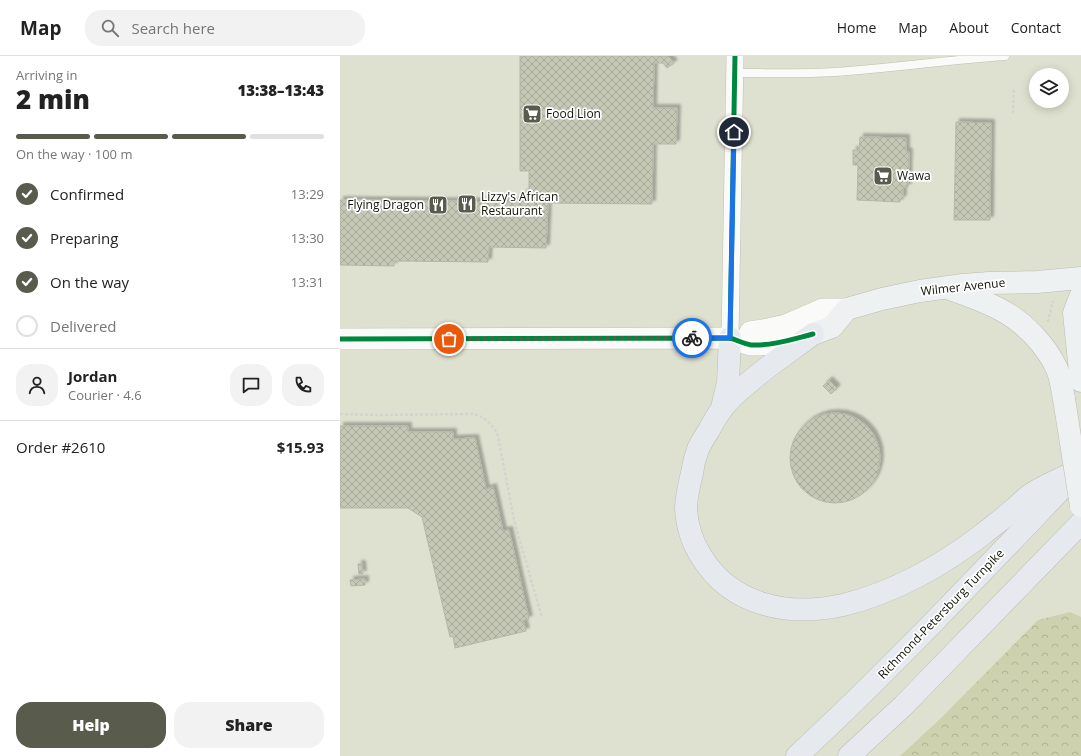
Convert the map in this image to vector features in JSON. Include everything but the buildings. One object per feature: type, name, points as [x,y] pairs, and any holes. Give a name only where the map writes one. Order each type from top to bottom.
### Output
[{"type":"highway","points":[[813,334],[772,363],[735,394],[721,409],[699,448],[694,464],[688,489],[686,508],[690,536],[706,564],[716,577],[742,596],[762,604],[784,608],[816,609],[843,605],[872,596],[907,582],[935,566],[962,549],[1005,517],[1032,494],[1081,469]]},
{"type":"highway","points":[[721,409],[728,382],[730,338]]},
{"type":"highway","name":"Richmond-Petersburg Turnpike","points":[[797,756],[877,680],[1081,469]]},
{"type":"highway","points":[[849,756],[903,706],[1081,523]]},
{"type":"main road","name":"Wilmer Avenue","points":[[813,334],[832,327],[847,309],[882,299],[945,287],[1081,278]]},
{"type":"main road","points":[[945,287],[1002,310],[1029,331],[1050,356],[1057,369],[1064,399],[1081,506]]},
{"type":"main road","points":[[1081,295],[1074,313],[1081,381]]},
{"type":"street","points":[[730,338],[735,56]]},
{"type":"street","name":"Wilmer Avenue","points":[[340,339],[730,338],[752,331],[786,325],[823,309],[847,309]]},
{"type":"street","name":"Wilmer Avenue","points":[[730,338],[750,345],[760,345],[783,342],[813,334]]},
{"type":"lane","points":[[734,73],[833,72],[890,68],[971,58],[1005,56]]},
{"type":"path","points":[[1014,89],[1014,113]]},
{"type":"path","points":[[1046,325],[1053,301]]},
{"type":"path","points":[[340,414],[474,414],[485,419],[495,429],[498,436],[514,520],[542,618]]},
{"type":"green space","points":[[1070,612],[1081,617],[1081,756],[900,756],[941,718],[1038,620]]},
{"type":"cycle path","points":[[730,338],[735,56]]},
{"type":"cycle path","points":[[340,339],[730,338],[751,345],[759,345],[782,342],[813,334]]},
{"type":"way so far","points":[[449,339],[692,338]]},
{"type":"place","name":"Food Lion","points":[[532,114]]},
{"type":"place","name":"Wawa","points":[[883,176]]},
{"type":"place","name":"Lizzy's African Restaurant","points":[[467,204]]},
{"type":"place","name":"Flying Dragon","points":[[438,205]]},
{"type":"route","points":[[692,338],[730,338],[734,132]]}]
